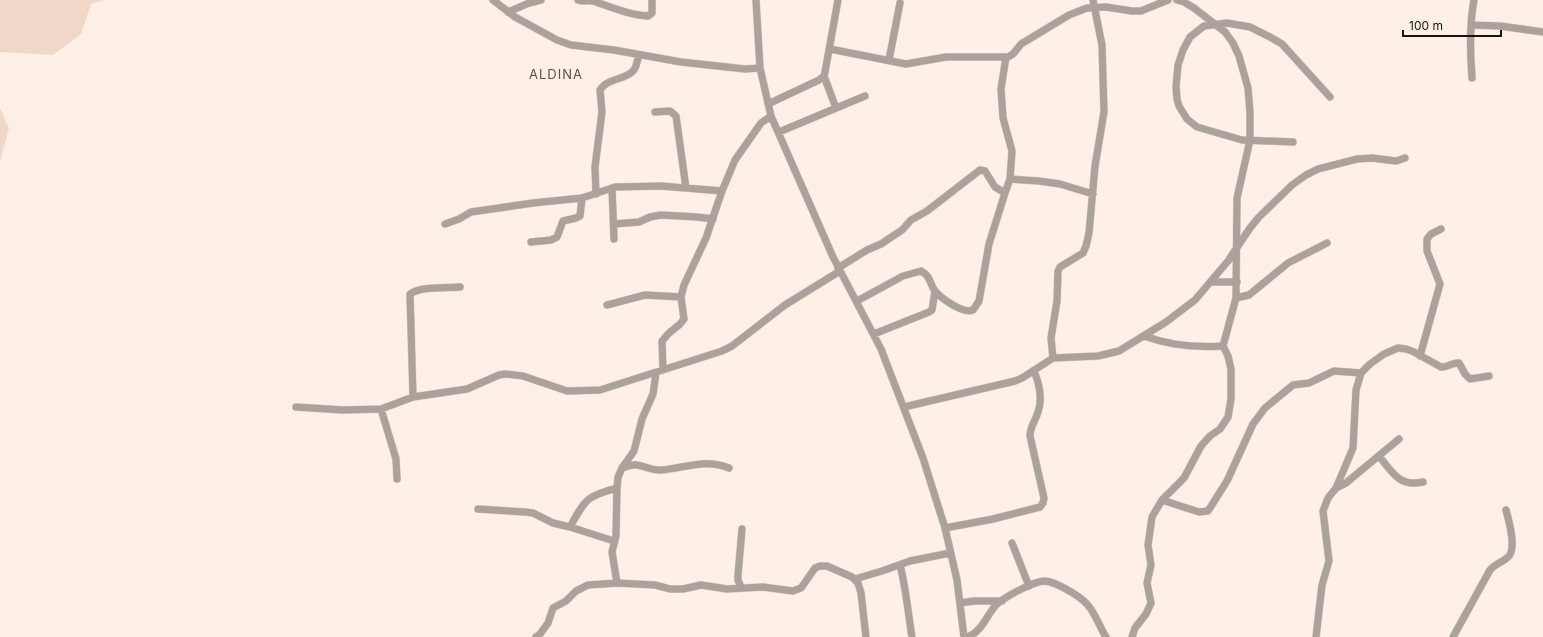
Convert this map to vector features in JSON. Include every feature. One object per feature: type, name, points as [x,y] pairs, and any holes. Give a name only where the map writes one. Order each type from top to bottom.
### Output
[{"type":"street","points":[[493,0],[508,12],[548,36],[577,46],[745,69],[760,68]]},
{"type":"street","points":[[508,12],[529,3],[541,0]]},
{"type":"street","points":[[578,0],[583,2],[591,1],[617,10],[648,16],[652,13],[652,0]]},
{"type":"street","points":[[756,0],[760,68],[771,116],[839,269],[874,334],[926,465],[946,528],[950,553],[957,580],[964,637]]},
{"type":"street","points":[[836,108],[824,76],[838,0]]},
{"type":"street","points":[[830,49],[906,64],[946,57],[1006,57],[1013,54],[1021,44],[1069,15],[1087,8],[1094,3],[1132,11],[1141,11],[1168,0]]},
{"type":"street","points":[[1472,78],[1470,49],[1474,0]]},
{"type":"street","points":[[1132,637],[1135,628],[1146,614],[1151,603],[1147,583],[1152,565],[1148,549],[1148,541],[1152,517],[1162,500],[1184,478],[1201,446],[1210,436],[1220,429],[1228,418],[1231,399],[1231,373],[1228,356],[1223,346],[1236,298],[1237,198],[1250,140],[1248,88],[1245,71],[1233,43],[1225,32],[1181,1]]},
{"type":"street","points":[[888,60],[900,3]]},
{"type":"street","points":[[1053,358],[1051,338],[1057,301],[1058,271],[1060,267],[1081,256],[1085,250],[1089,233],[1095,166],[1104,112],[1102,45],[1094,3]]},
{"type":"street","points":[[1293,142],[1242,140],[1197,126],[1186,119],[1176,99],[1176,75],[1183,50],[1190,37],[1204,26],[1227,23],[1250,27],[1282,44],[1330,97]]},
{"type":"street","points":[[1471,25],[1500,26],[1543,32]]},
{"type":"street","points":[[596,194],[594,167],[602,112],[600,90],[605,84],[631,72],[635,67],[639,55]]},
{"type":"street","points":[[857,301],[903,276],[918,271],[926,274],[935,291],[945,300],[963,310],[970,311],[976,307],[981,292],[989,244],[1010,179],[1012,152],[1003,118],[1001,89],[1006,57]]},
{"type":"street","points":[[768,104],[819,80],[824,76]]},
{"type":"street","points":[[779,132],[865,96]]},
{"type":"street","points":[[655,112],[670,111],[676,116],[686,188]]},
{"type":"street","points":[[663,370],[662,341],[684,319],[681,297],[684,285],[713,219],[722,191],[739,154],[761,123],[771,116]]},
{"type":"street","points":[[904,407],[1015,381],[1034,371],[1053,358],[1098,356],[1119,351],[1166,322],[1195,300],[1237,249],[1259,217],[1292,185],[1306,175],[1318,169],[1357,159],[1372,158],[1396,161],[1405,158]]},
{"type":"street","points":[[296,407],[343,410],[381,409],[413,398],[467,388],[506,374],[517,374],[567,391],[604,389],[708,356],[732,346],[785,305],[867,250],[881,244],[902,230],[911,220],[932,207],[980,170],[985,171],[995,187],[1005,193]]},
{"type":"street","points":[[1010,179],[1060,184],[1093,194]]},
{"type":"street","points":[[445,224],[459,219],[471,212],[582,198],[612,188],[647,186],[722,191]]},
{"type":"street","points":[[612,188],[614,239]]},
{"type":"street","points":[[531,242],[551,240],[557,236],[563,221],[580,216],[582,198]]},
{"type":"street","points":[[614,224],[639,222],[661,215],[713,219]]},
{"type":"street","points":[[1420,356],[1440,284],[1427,251],[1427,239],[1431,234],[1441,229]]},
{"type":"street","points":[[1236,298],[1249,295],[1288,263],[1327,243]]},
{"type":"street","points":[[1211,282],[1237,282]]},
{"type":"street","points":[[413,398],[410,294],[425,289],[460,287]]},
{"type":"street","points":[[874,334],[930,312],[932,310],[935,291]]},
{"type":"street","points":[[607,305],[645,295],[681,297]]},
{"type":"street","points":[[1144,336],[1177,345],[1198,347],[1223,346]]},
{"type":"street","points":[[1316,637],[1322,585],[1329,561],[1323,511],[1328,498],[1336,488],[1353,448],[1356,390],[1362,373],[1370,364],[1391,350],[1398,348],[1406,349],[1444,368],[1454,363],[1459,363],[1465,374],[1470,379],[1489,376]]},
{"type":"street","points":[[946,528],[993,519],[1040,506],[1043,503],[1044,498],[1030,436],[1030,428],[1038,413],[1040,404],[1039,385],[1034,371]]},
{"type":"street","points":[[1162,500],[1199,512],[1208,510],[1227,481],[1253,424],[1265,408],[1294,385],[1309,383],[1334,372],[1362,373]]},
{"type":"street","points":[[617,583],[612,552],[617,520],[618,477],[622,468],[633,453],[642,419],[653,394],[656,373]]},
{"type":"street","points":[[381,409],[396,459],[397,479]]},
{"type":"street","points":[[1336,488],[1346,483],[1399,439]]},
{"type":"street","points":[[633,453],[637,465]]},
{"type":"street","points":[[1379,456],[1390,470],[1405,483],[1411,484],[1423,482]]},
{"type":"street","points":[[622,468],[637,465],[648,469],[660,470],[711,463],[729,468]]},
{"type":"street","points":[[570,527],[583,504],[588,499],[617,488]]},
{"type":"street","points":[[478,509],[532,513],[553,523],[614,541]]},
{"type":"street","points":[[1453,637],[1490,570],[1494,565],[1508,558],[1511,554],[1511,533],[1506,510]]},
{"type":"street","points":[[741,587],[738,580],[738,575],[742,530]]},
{"type":"street","points":[[1012,543],[1029,586]]},
{"type":"street","points":[[855,579],[882,572],[910,561],[950,553]]},
{"type":"street","points":[[900,564],[904,580],[905,598],[912,637]]},
{"type":"street","points":[[536,637],[548,623],[553,608],[566,601],[576,591],[588,585],[617,583],[655,585],[670,589],[698,585],[727,589],[741,587],[763,587],[797,591],[804,584],[813,570],[820,566],[833,568],[855,579],[860,587],[866,637]]},
{"type":"street","points":[[968,637],[979,630],[994,608],[1002,601],[1029,586],[1042,581],[1052,582],[1078,597],[1089,606],[1106,637]]},
{"type":"street","points":[[960,603],[1002,601]]},
{"type":"shaded area","points":[[0,0],[105,0],[91,4],[81,34],[53,55],[0,52]]},
{"type":"shaded area","points":[[0,108],[9,128],[0,161]]},
{"type":"district","name":"ALDINA","points":[[556,74]]}]
